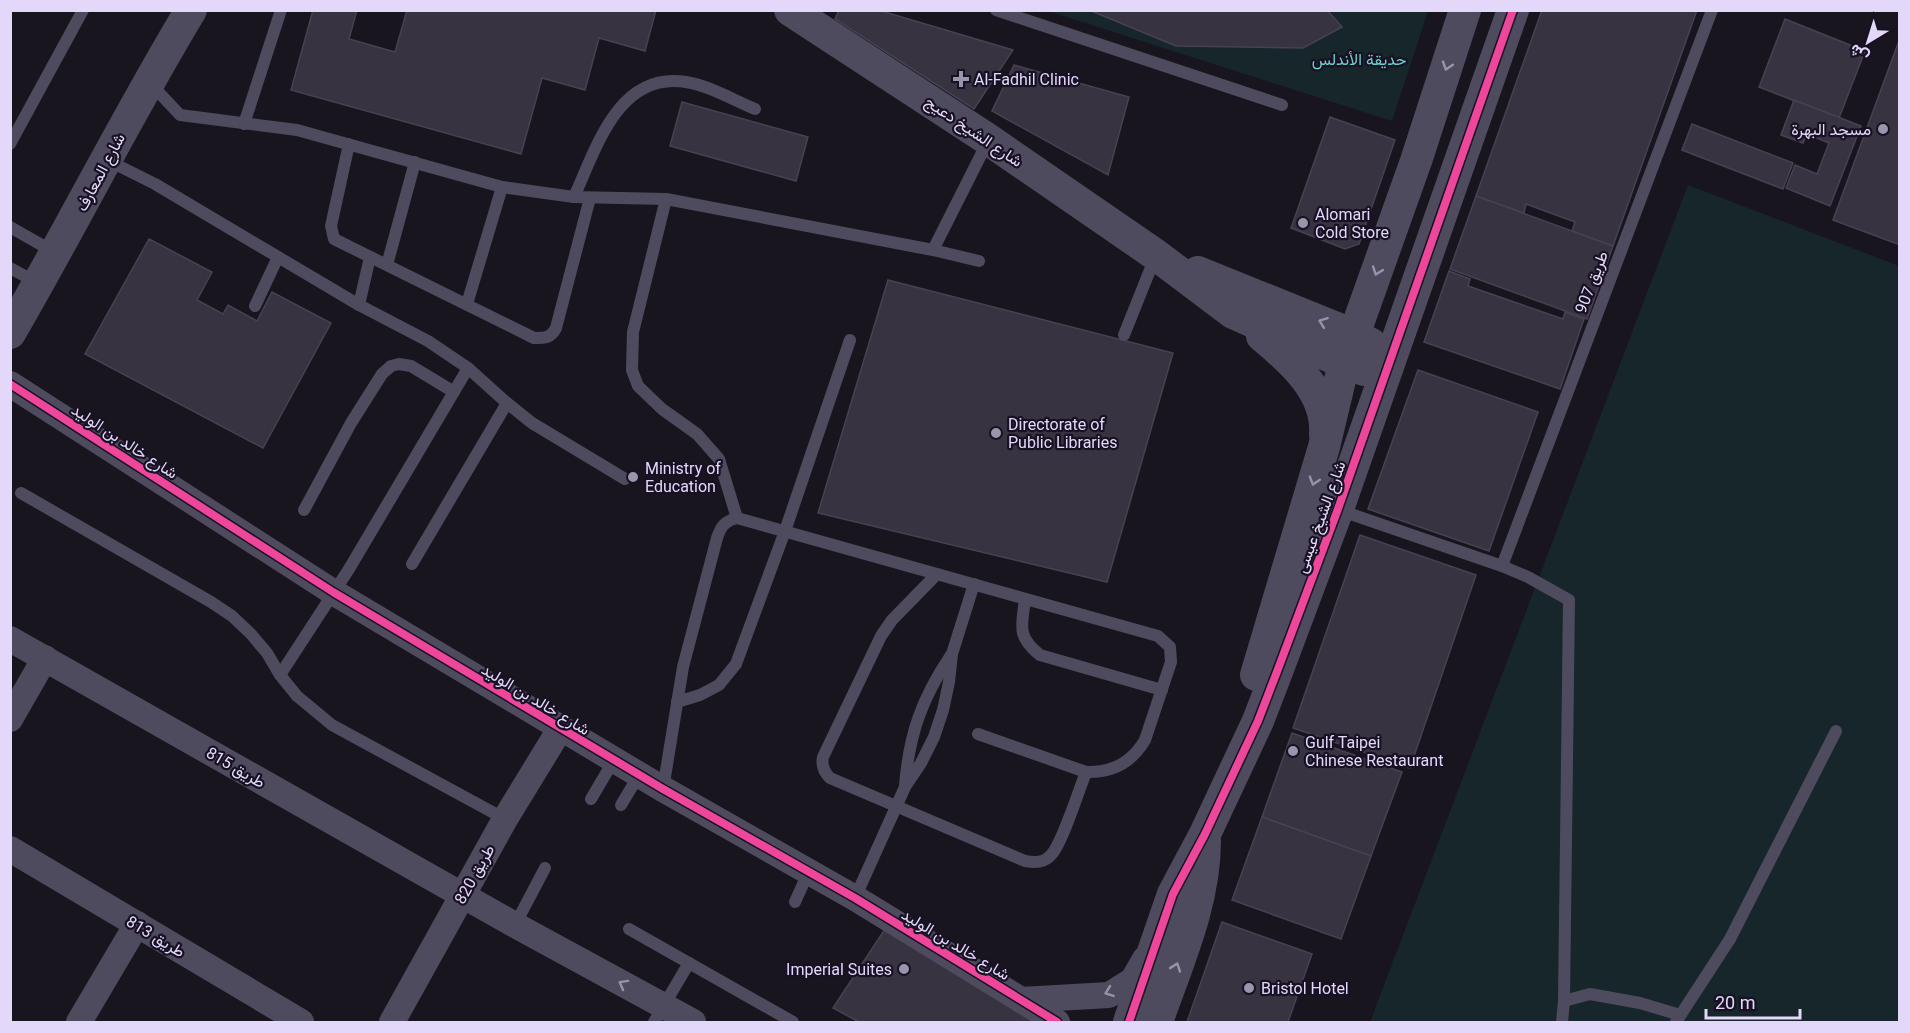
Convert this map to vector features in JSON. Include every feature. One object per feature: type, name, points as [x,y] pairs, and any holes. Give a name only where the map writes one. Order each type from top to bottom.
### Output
[{"type":"street","name":"شارع المعارف","points":[[10,333],[107,160],[148,81],[190,10]]},
{"type":"street","name":"شارع الشيخ دعيج","points":[[790,10],[989,140],[1156,255],[1233,313],[1349,349]]},
{"type":"street","name":"شارع الشيخ عيسى","points":[[1250,735],[1247,710],[1250,697],[1324,447],[1349,349],[1416,161],[1465,10]]},
{"type":"street","name":"شارع الشيخ عيسى","points":[[1129,1023],[1179,880],[1205,834],[1265,703],[1338,509],[1385,366],[1513,10]]},
{"type":"street","name":"شارع الشيخ دعيج","points":[[1156,255],[1349,349],[1366,370],[1385,366]]},
{"type":"street","points":[[1233,313],[1288,357],[1304,375],[1322,407],[1326,426],[1324,447]]},
{"type":"street","name":"شارع خالد بن الوليد","points":[[10,384],[333,592],[560,729],[855,898],[1057,1023]]},
{"type":"street","name":"طريق 815","points":[[10,639],[462,896]]},
{"type":"street","points":[[10,719],[45,658]]},
{"type":"street","name":"طريق 820","points":[[392,1023],[505,819],[560,729]]},
{"type":"street","name":"شارع الشيخ عيسى","points":[[1157,1023],[1199,900],[1204,870],[1205,834]]},
{"type":"street","name":"طريق 813","points":[[10,849],[302,1023]]},
{"type":"street","points":[[462,896],[515,925],[659,1015],[693,1023]]},
{"type":"street","points":[[79,1023],[137,924]]},
{"type":"street","name":"شارع خالد بن الوليد","points":[[1021,1000],[1109,994],[1133,980],[1159,935]]},
{"type":"lane","points":[[10,144],[83,10]]},
{"type":"lane","points":[[244,124],[280,10]]},
{"type":"lane","points":[[996,10],[1282,105]]},
{"type":"lane","name":"طريق 907","points":[[1502,566],[1713,10]]},
{"type":"lane","points":[[148,81],[180,115],[297,130],[501,187],[574,197],[666,199],[933,250],[979,261]]},
{"type":"lane","points":[[574,197],[618,108],[632,95],[648,86],[666,82],[686,82],[704,87],[755,109]]},
{"type":"lane","points":[[933,250],[989,140]]},
{"type":"lane","points":[[349,144],[331,231],[338,241],[534,338],[546,338],[552,335],[556,328],[590,198]]},
{"type":"lane","points":[[107,160],[155,184],[358,305],[429,342],[468,368],[507,404],[551,436],[626,479]]},
{"type":"lane","points":[[387,266],[415,162]]},
{"type":"lane","points":[[467,304],[501,187]]},
{"type":"lane","points":[[666,199],[633,332],[632,370],[638,386],[662,409],[697,434],[718,459],[737,518]]},
{"type":"lane","points":[[10,227],[56,253]]},
{"type":"lane","points":[[1124,335],[1156,255]]},
{"type":"lane","points":[[255,306],[278,257]]},
{"type":"lane","points":[[358,305],[370,257]]},
{"type":"lane","points":[[10,268],[39,284]]},
{"type":"lane","points":[[677,702],[700,695],[719,685],[736,664],[785,531],[850,340]]},
{"type":"lane","points":[[304,510],[351,423],[382,374],[391,366],[399,364],[411,366],[454,392]]},
{"type":"lane","points":[[280,675],[349,569],[468,368]]},
{"type":"lane","points":[[412,564],[507,404]]},
{"type":"lane","points":[[21,493],[232,616],[262,647],[297,696],[332,725],[505,819]]},
{"type":"lane","points":[[1338,509],[1502,566],[1528,577],[1569,600],[1562,1023]]},
{"type":"lane","points":[[663,789],[682,667],[717,538],[720,528],[728,520],[737,518],[1158,636],[1165,640],[1172,654],[1150,729],[1139,750],[1120,765],[1098,772],[1086,772],[978,734]]},
{"type":"lane","points":[[937,574],[892,620],[881,636],[823,757],[822,763],[826,775],[897,807],[1034,863],[1043,861],[1056,849],[1086,772]]},
{"type":"lane","points":[[855,898],[905,787],[934,737],[950,682],[952,654],[974,584]]},
{"type":"lane","points":[[1025,598],[1021,630],[1027,645],[1040,655],[1162,690]]},
{"type":"lane","points":[[905,787],[907,758],[913,730],[936,677],[952,654]]},
{"type":"lane","points":[[1564,1001],[1590,994],[1640,1003],[1678,1019],[1730,939],[1836,731]]},
{"type":"lane","points":[[591,799],[614,760]]},
{"type":"lane","points":[[621,806],[639,774]]},
{"type":"lane","points":[[515,925],[545,868]]},
{"type":"lane","points":[[795,902],[809,871]]},
{"type":"lane","points":[[629,929],[793,1023]]},
{"type":"lane","points":[[659,1015],[689,963]]},
{"type":"green space","name":"حديقة الأندلس","points":[[1048,11],[1428,11],[1392,121]]},
{"type":"green space","points":[[1688,185],[1899,266],[1899,1022],[1370,1022]]},
{"type":"building","points":[[313,10],[357,10],[349,39],[395,52],[407,10],[656,10],[645,51],[599,38],[585,90],[542,78],[521,154],[291,90]]},
{"type":"building","name":"Al-Fadhil Clinic","points":[[839,10],[878,10],[1013,50],[974,109],[835,19]]},
{"type":"building","points":[[1089,10],[1327,10],[1342,27],[1303,48],[1176,46]]},
{"type":"building","points":[[1542,10],[1697,10],[1613,246],[1572,231],[1575,222],[1526,204],[1524,213],[1476,196]]},
{"type":"building","points":[[1785,19],[1865,51],[1839,118],[1759,87]]},
{"type":"building","name":"مسجد البهرة","points":[[1900,38],[1900,245],[1833,220]]},
{"type":"building","points":[[1014,65],[1129,97],[1108,175],[992,111]]},
{"type":"building","points":[[1794,100],[1861,126],[1830,206],[1786,188],[1795,165],[1817,174],[1829,143],[1807,134],[1803,143],[1781,135]]},
{"type":"building","points":[[682,102],[808,137],[796,181],[670,146]]},
{"type":"building","points":[[1330,117],[1395,140],[1359,244],[1345,249],[1291,228]]},
{"type":"building","points":[[1692,124],[1793,163],[1783,189],[1682,150]]},
{"type":"building","points":[[1476,196],[1613,246],[1587,319],[1450,269]]},
{"type":"building","points":[[149,239],[212,272],[197,300],[223,314],[228,305],[257,321],[272,292],[331,323],[263,448],[85,354]]},
{"type":"building","points":[[1449,271],[1470,279],[1468,286],[1563,319],[1565,312],[1584,319],[1560,389],[1424,342]]},
{"type":"building","name":"Directorate of Public Libraries","points":[[888,280],[1173,353],[1107,582],[818,513]]},
{"type":"building","points":[[1418,370],[1538,412],[1489,551],[1368,509]]},
{"type":"building","points":[[1360,535],[1476,575],[1410,768],[1293,728]]},
{"type":"building","points":[[1292,733],[1402,772],[1371,856],[1262,817]]},
{"type":"building","points":[[1262,817],[1371,856],[1341,939],[1232,900]]},
{"type":"building","name":"Bristol Hotel","points":[[1222,922],[1312,954],[1288,1022],[1187,1022]]},
{"type":"building","name":"Imperial Suites","points":[[885,929],[1033,1022],[859,1022],[833,1008]]},
{"type":"cycle path","points":[[1129,1022],[1173,894],[1205,834],[1258,721],[1278,669],[1338,509],[1513,10]]},
{"type":"cycle path","points":[[10,384],[333,592],[663,789],[855,898],[1057,1022]]},
{"type":"place","name":"Al-Fadhil Clinic","points":[[961,79]]},
{"type":"place","name":"مسجد البهرة","points":[[1883,129]]},
{"type":"place","name":"Alomari Cold Store","points":[[1303,223]]},
{"type":"place","name":"Directorate of Public Libraries","points":[[996,433]]},
{"type":"place","name":"Ministry of Education","points":[[633,477]]},
{"type":"place","name":"Gulf Taipei Chinese Restaurant","points":[[1293,751]]},
{"type":"place","name":"Imperial Suites","points":[[904,969]]},
{"type":"place","name":"Bristol Hotel","points":[[1249,988]]}]
